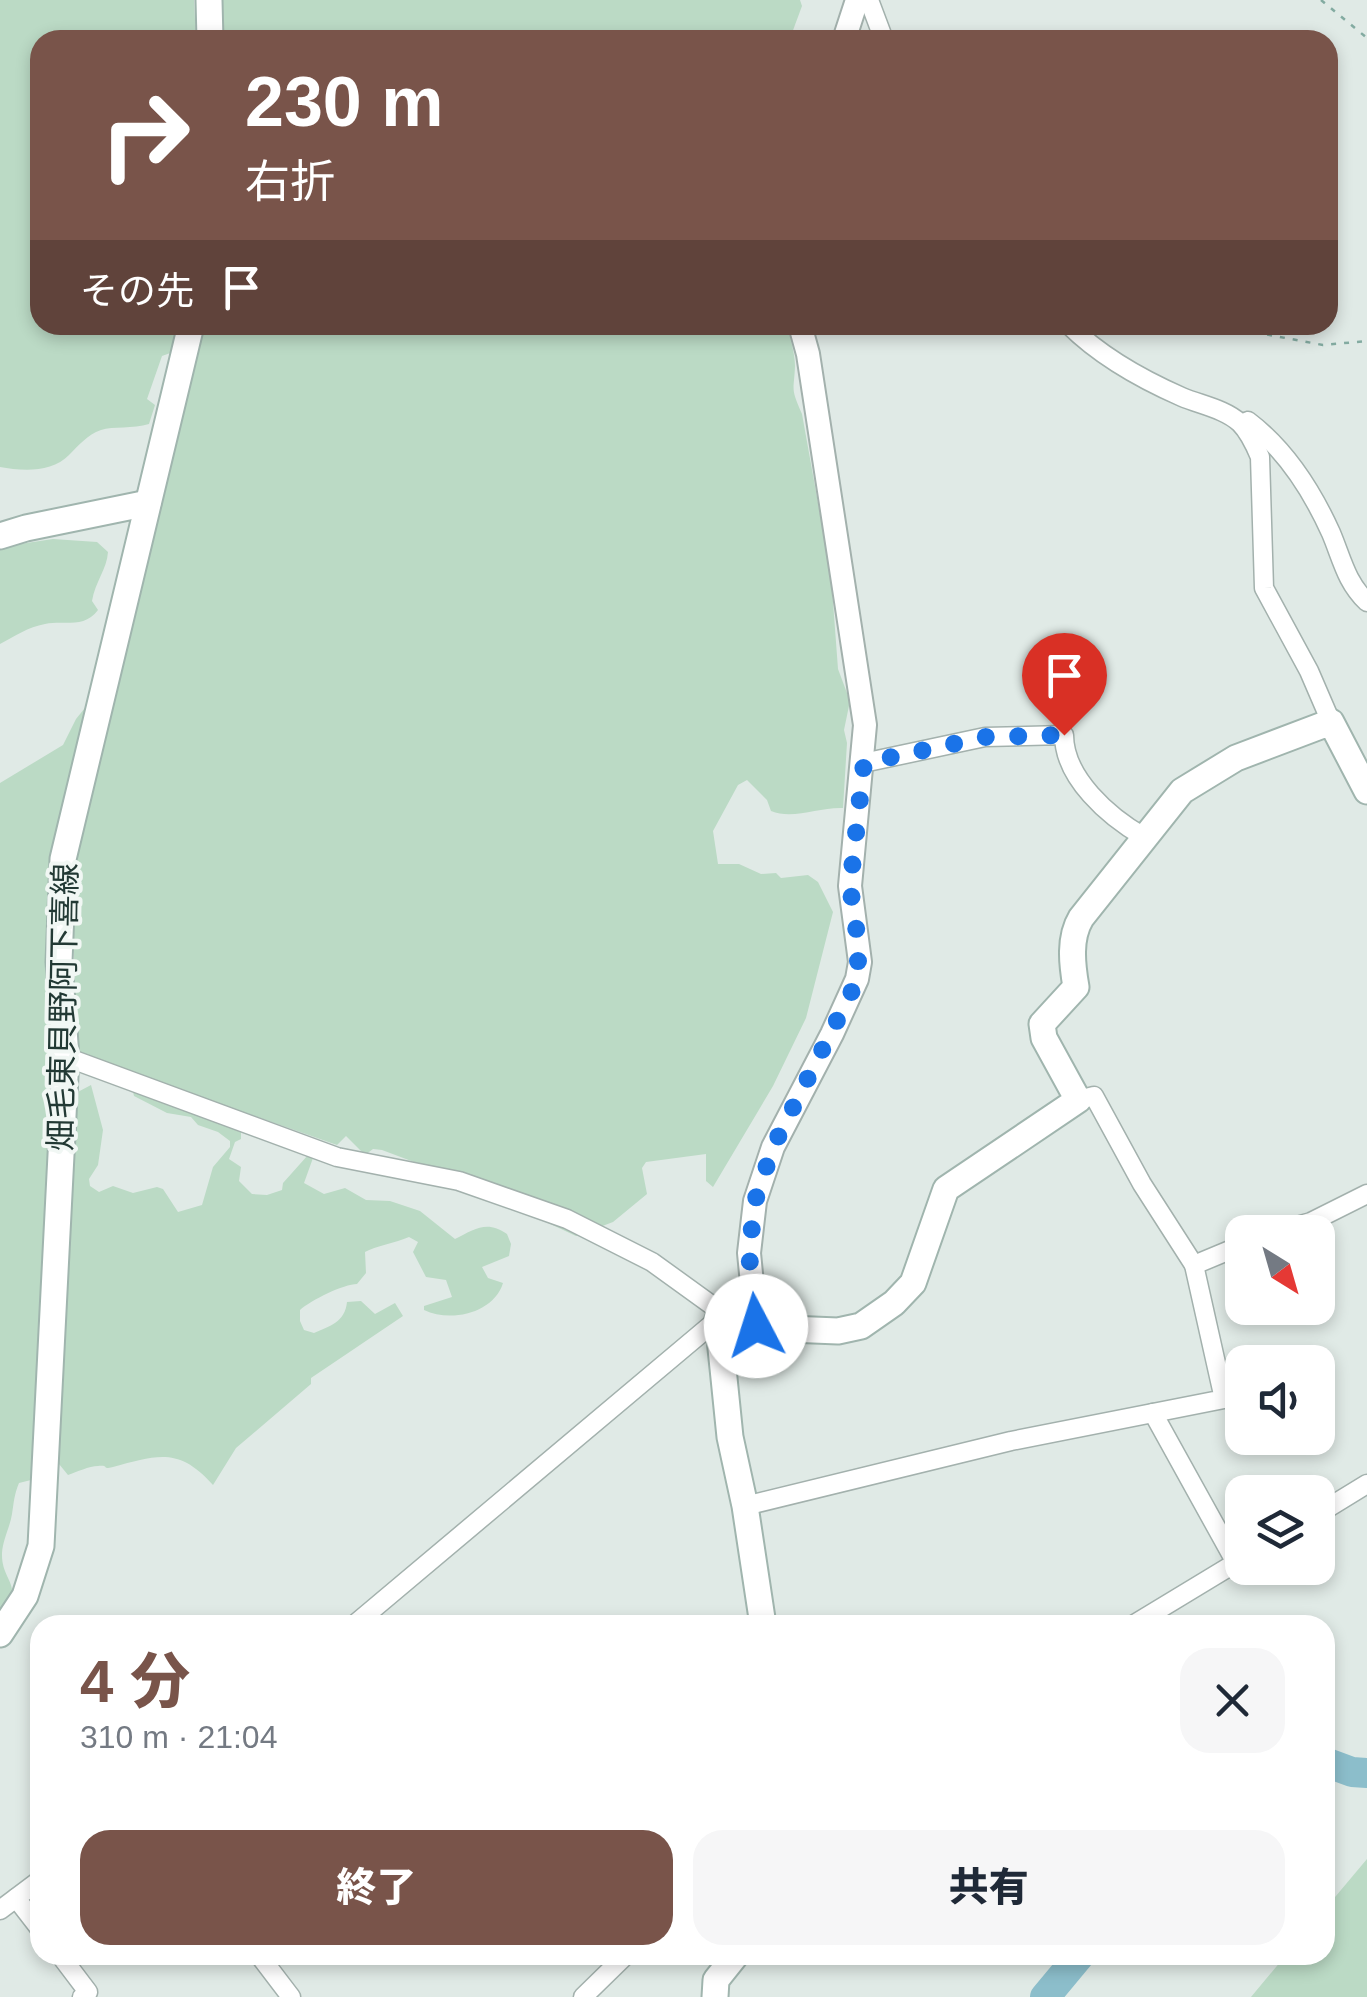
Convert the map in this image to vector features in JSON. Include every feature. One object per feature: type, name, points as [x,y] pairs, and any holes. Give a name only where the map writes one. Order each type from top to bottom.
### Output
[{"type":"main road","points":[[209,0],[210,30]]},
{"type":"main road","name":"畑毛東貝野阿下喜線","points":[[0,1634],[25,1596],[41,1546],[66,1057],[60,962],[63,858],[189,335]]},
{"type":"main road","points":[[0,536],[148,504]]},
{"type":"main road","points":[[761,1615],[730,1437],[718,1319],[764,1328],[838,1331],[861,1326],[894,1304],[913,1283],[946,1189],[1078,1100],[1044,1038],[1042,1024],[1076,986],[1073,944],[1080,918],[1171,801],[1197,780],[1236,758],[1331,722],[1367,790]]},
{"type":"main road","points":[[714,1997],[716,1980],[728,1965]]},
{"type":"street","points":[[847,30],[857,0]]},
{"type":"street","points":[[869,0],[880,30]]},
{"type":"street","points":[[718,1319],[756,1326],[749,1253],[755,1201],[773,1147],[858,979],[858,941],[850,886],[865,725],[803,335]]},
{"type":"street","points":[[1080,335],[1120,366],[1180,396],[1251,423],[1290,464],[1332,536],[1347,578],[1367,602]]},
{"type":"street","points":[[1228,415],[1242,425],[1260,457],[1264,588],[1309,671],[1331,722]]},
{"type":"street","points":[[864,763],[985,737],[1064,735],[1064,748],[1072,768],[1124,826],[1144,837]]},
{"type":"street","points":[[66,1057],[337,1157],[459,1181],[567,1220],[652,1262],[724,1314],[366,1615]]},
{"type":"street","points":[[745,1506],[915,1463],[1224,1399],[1194,1265],[1142,1184],[1094,1096],[1078,1100]]},
{"type":"street","points":[[1325,1215],[1367,1194]]},
{"type":"street","points":[[1194,1265],[1225,1252]]},
{"type":"street","points":[[1154,1413],[1225,1537]]},
{"type":"street","points":[[1335,1504],[1367,1484]]},
{"type":"street","points":[[1150,1615],[1225,1569]]},
{"type":"street","points":[[0,1910],[30,1888]]},
{"type":"street","points":[[16,1898],[30,1916]]},
{"type":"street","points":[[68,1965],[88,1992],[82,1997]]},
{"type":"street","points":[[267,1965],[291,1997]]},
{"type":"street","points":[[583,1997],[616,1965]]},
{"type":"path","points":[[1321,0],[1367,38]]},
{"type":"path","points":[[1270,335],[1324,345],[1367,341]]},
{"type":"green space","points":[[0,0],[194,0],[196,30],[30,30],[30,335],[179,335],[173,352],[162,356],[147,399],[155,405],[149,424],[101,430],[54,465],[36,469],[0,467]]},
{"type":"green space","points":[[216,0],[800,0],[802,6],[793,30],[217,30]]},
{"type":"green space","points":[[201,335],[789,335],[795,361],[794,394],[802,414],[831,575],[838,669],[850,701],[844,730],[847,743],[843,808],[788,814],[771,811],[767,800],[747,780],[738,785],[713,831],[718,864],[739,864],[761,874],[776,873],[781,878],[808,875],[818,882],[833,912],[806,1018],[773,1086],[713,1187],[706,1181],[706,1154],[646,1162],[642,1168],[647,1194],[613,1222],[576,1236],[430,1168],[382,1150],[373,1149],[365,1155],[346,1136],[337,1145],[82,1055],[76,1033],[74,953],[78,830]]},
{"type":"green space","points":[[53,539],[97,542],[108,552],[92,601],[98,610],[86,620],[39,625],[0,644],[0,547]]},
{"type":"green space","points":[[89,703],[57,1031],[35,1479],[19,1483],[15,1495],[2,1553],[12,1598],[0,1619],[0,783],[63,745]]},
{"type":"green space","points":[[91,1085],[103,1130],[98,1165],[89,1179],[90,1186],[99,1192],[113,1186],[133,1193],[157,1187],[163,1189],[178,1212],[202,1205],[213,1167],[230,1147],[230,1141],[218,1132],[198,1125],[191,1117],[167,1113],[134,1096],[132,1088],[241,1128],[241,1139],[235,1142],[229,1159],[241,1167],[239,1181],[252,1194],[282,1190],[283,1183],[308,1155],[313,1158],[304,1183],[324,1194],[345,1188],[366,1200],[390,1201],[420,1211],[455,1239],[481,1228],[500,1230],[507,1234],[511,1244],[509,1256],[482,1267],[488,1278],[503,1283],[491,1302],[481,1308],[458,1315],[435,1314],[424,1310],[424,1306],[452,1297],[446,1280],[426,1277],[413,1252],[418,1242],[409,1237],[369,1250],[365,1252],[366,1273],[357,1284],[328,1293],[300,1310],[304,1330],[314,1333],[336,1322],[347,1302],[361,1301],[375,1314],[395,1303],[403,1316],[311,1378],[311,1384],[236,1448],[213,1485],[189,1464],[167,1457],[109,1468],[94,1466],[68,1475],[59,1464],[74,1094]]},
{"type":"green space","points":[[1367,1859],[1367,1997],[1251,1997],[1278,1965],[1335,1965],[1335,1897]]},
{"type":"waterway","points":[[1335,1766],[1367,1773]]},
{"type":"waterway","points":[[1045,1997],[1072,1965]]},
{"type":"route","points":[[756,1326],[749,1253],[755,1201],[773,1147],[858,979],[860,962],[850,886],[864,763],[985,737],[1064,735]]}]
